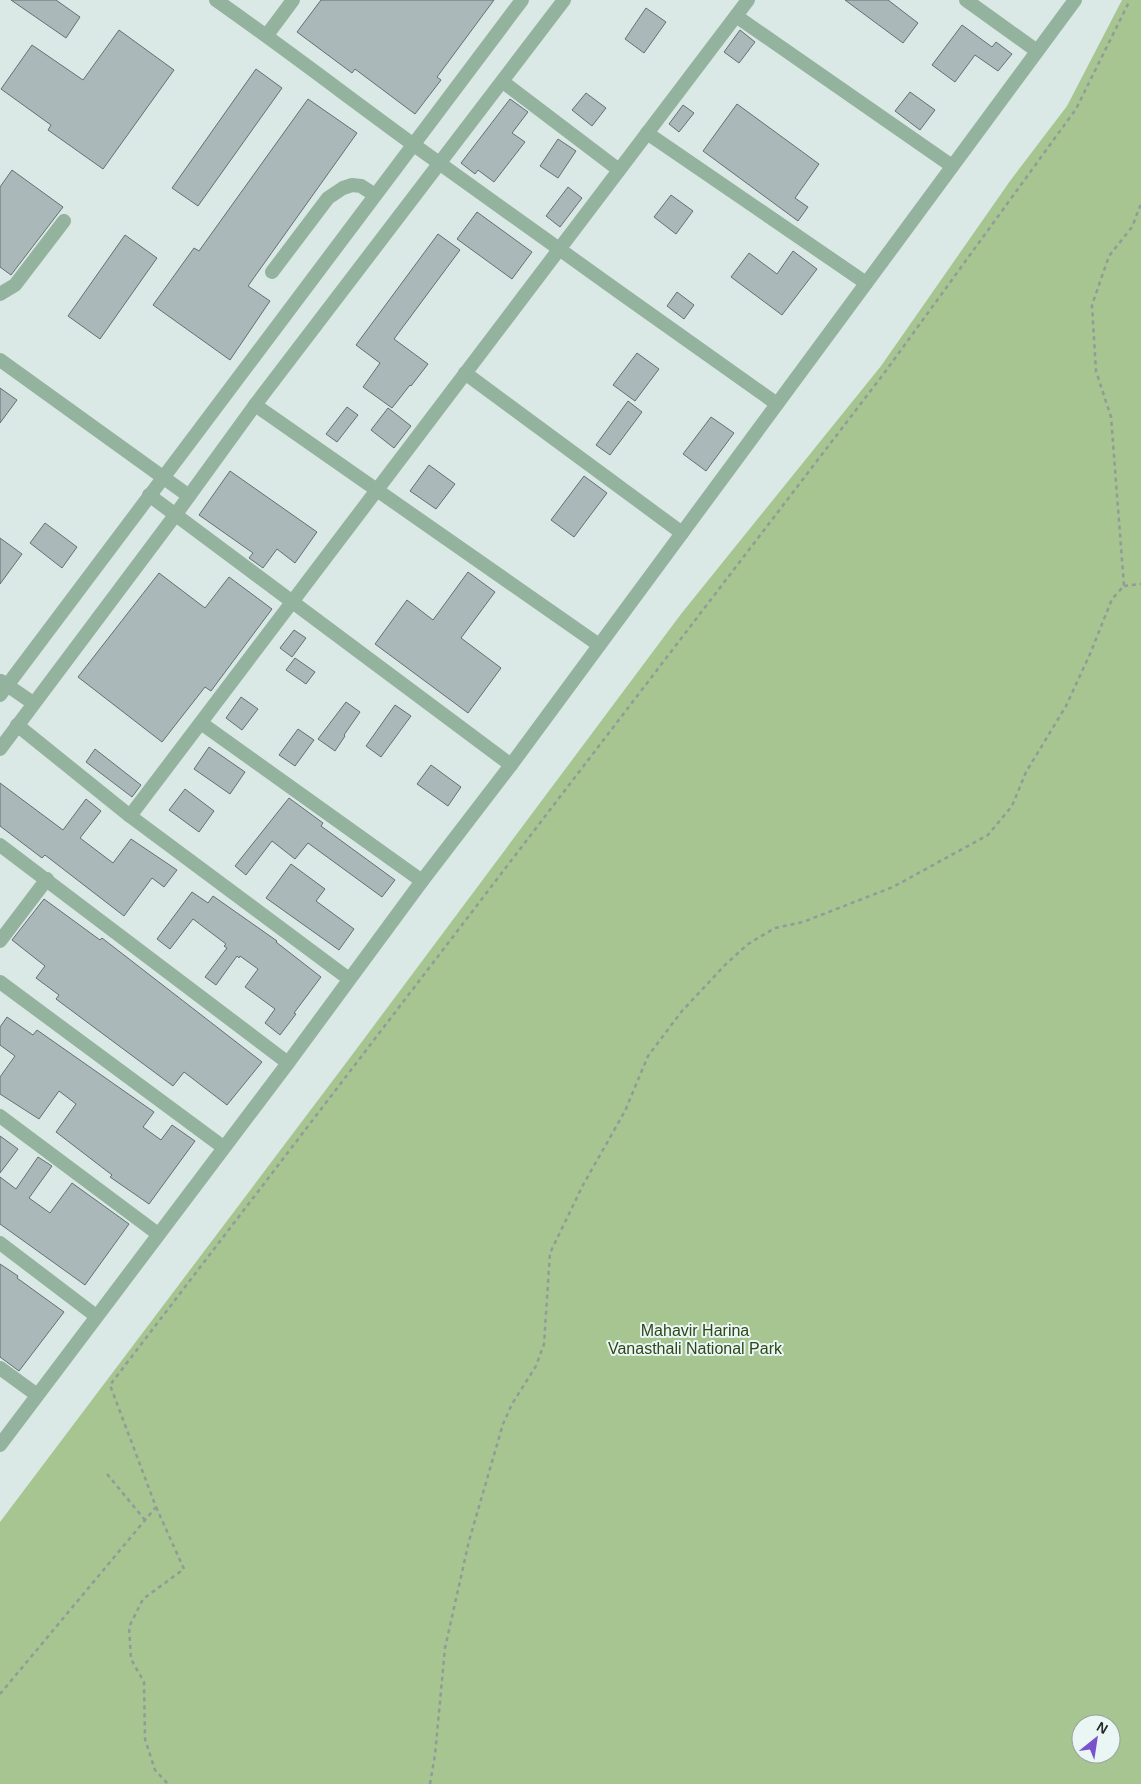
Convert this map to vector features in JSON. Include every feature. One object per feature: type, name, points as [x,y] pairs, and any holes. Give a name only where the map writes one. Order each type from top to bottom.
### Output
[{"type":"street","points":[[216,0],[559,250],[777,404]]},
{"type":"street","points":[[267,36],[293,0]]},
{"type":"street","points":[[33,703],[2,687],[163,477],[522,0]]},
{"type":"street","points":[[0,749],[176,514],[255,404],[564,0]]},
{"type":"street","points":[[130,816],[748,0]]},
{"type":"street","points":[[966,0],[1037,51]]},
{"type":"street","points":[[0,1445],[511,765],[1075,0]]},
{"type":"street","points":[[736,16],[952,166]]},
{"type":"street","points":[[503,82],[619,170]]},
{"type":"street","points":[[647,133],[866,283]]},
{"type":"street","points":[[272,272],[328,198],[343,188],[352,185],[361,186],[375,195]]},
{"type":"street","points":[[0,294],[15,285],[64,221]]},
{"type":"street","points":[[0,360],[189,496]]},
{"type":"street","points":[[465,373],[682,533]]},
{"type":"street","points":[[255,404],[599,645]]},
{"type":"street","points":[[149,495],[511,765]]},
{"type":"street","points":[[201,723],[422,881]]},
{"type":"street","points":[[17,725],[130,816],[349,979]]},
{"type":"street","points":[[0,845],[288,1063]]},
{"type":"street","points":[[0,941],[47,879]]},
{"type":"street","points":[[0,982],[223,1147]]},
{"type":"street","points":[[0,1116],[158,1234]]},
{"type":"street","points":[[0,1243],[96,1316]]},
{"type":"street","points":[[0,1368],[37,1395]]},
{"type":"path","points":[[168,1784],[155,1770],[145,1739],[144,1682],[131,1659],[129,1627],[143,1599],[184,1569],[156,1507],[110,1385],[890,364],[1076,109],[1130,0]]},
{"type":"path","points":[[1124,586],[1110,417],[1096,371],[1092,305],[1109,256],[1132,227],[1141,204]]},
{"type":"path","points":[[430,1784],[435,1755],[445,1648],[469,1541],[504,1424],[512,1404],[536,1366],[544,1344],[550,1253],[583,1185],[625,1111],[648,1056],[682,1011],[725,965],[748,944],[775,928],[803,922],[893,887],[988,835],[1012,806],[1026,772],[1066,706],[1090,654],[1112,599],[1124,586],[1141,584]]},
{"type":"path","points":[[107,1474],[145,1520]]},
{"type":"path","points":[[0,1694],[156,1507]]},
{"type":"green space","name":"Mahavir Harina Vanasthali National Park","points":[[1122,0],[1141,0],[1141,1784],[0,1784],[0,1522],[681,614],[881,366],[1010,181],[1067,106]]},
{"type":"building","points":[[11,0],[56,0],[80,17],[66,38]]},
{"type":"building","points":[[321,0],[494,0],[437,77],[441,80],[415,114],[355,69],[352,73],[297,32]]},
{"type":"building","points":[[845,0],[888,0],[918,23],[903,43]]},
{"type":"building","points":[[646,8],[666,22],[644,53],[625,39]]},
{"type":"building","points":[[962,25],[992,47],[996,42],[1012,54],[998,71],[975,55],[955,82],[932,65]]},
{"type":"building","points":[[119,30],[174,70],[103,169],[48,130],[51,125],[1,89],[32,45],[83,80]]},
{"type":"building","points":[[740,30],[755,42],[739,63],[724,52]]},
{"type":"building","points":[[256,69],[282,88],[198,206],[172,188]]},
{"type":"building","points":[[910,92],[935,110],[920,130],[895,111]]},
{"type":"building","points":[[586,93],[606,108],[592,126],[572,110]]},
{"type":"building","points":[[308,99],[357,133],[248,286],[270,301],[230,360],[153,305],[194,248],[199,251]]},
{"type":"building","points":[[510,99],[528,112],[512,133],[525,142],[494,182],[478,170],[475,174],[461,163]]},
{"type":"building","points":[[737,104],[819,164],[795,198],[808,207],[798,221],[703,151]]},
{"type":"building","points":[[683,105],[694,113],[679,132],[669,124]]},
{"type":"building","points":[[558,139],[576,151],[558,178],[540,166]]},
{"type":"building","points":[[12,170],[63,207],[11,275],[0,267],[0,187]]},
{"type":"building","points":[[568,187],[582,198],[560,227],[546,216]]},
{"type":"building","points":[[671,195],[693,211],[676,234],[654,217]]},
{"type":"building","points":[[477,212],[532,252],[512,279],[457,239]]},
{"type":"building","points":[[438,234],[460,250],[394,339],[428,364],[392,408],[363,387],[380,363],[356,345]]},
{"type":"building","points":[[125,235],[157,258],[100,339],[68,316]]},
{"type":"building","points":[[793,251],[817,269],[782,315],[731,277],[749,253],[777,274]]},
{"type":"building","points":[[677,292],[694,305],[684,319],[667,306]]},
{"type":"building","points":[[637,353],[659,369],[635,401],[613,385]]},
{"type":"building","points":[[0,388],[17,400],[0,423]]},
{"type":"building","points":[[628,401],[642,412],[610,455],[596,445]]},
{"type":"building","points":[[347,407],[358,415],[337,442],[326,434]]},
{"type":"building","points":[[388,408],[411,426],[394,448],[371,430]]},
{"type":"building","points":[[711,417],[734,433],[706,471],[683,454]]},
{"type":"building","points":[[429,465],[455,484],[436,509],[410,491]]},
{"type":"building","points":[[230,471],[317,532],[295,563],[277,549],[263,568],[249,558],[253,553],[199,515]]},
{"type":"building","points":[[584,476],[607,493],[574,537],[551,520]]},
{"type":"building","points":[[45,523],[77,547],[62,568],[30,543]]},
{"type":"building","points":[[0,538],[22,554],[0,584]]},
{"type":"building","points":[[468,572],[495,592],[461,638],[501,668],[468,713],[375,644],[407,600],[433,620]]},
{"type":"building","points":[[159,573],[205,608],[229,577],[272,609],[211,691],[205,687],[162,742],[78,677]]},
{"type":"building","points":[[294,630],[306,638],[292,657],[280,648]]},
{"type":"building","points":[[295,658],[315,672],[306,684],[286,670]]},
{"type":"building","points":[[241,697],[258,709],[242,730],[226,718]]},
{"type":"building","points":[[346,702],[360,712],[335,751],[318,739]]},
{"type":"building","points":[[395,705],[411,716],[381,757],[366,746]]},
{"type":"building","points":[[298,729],[314,740],[295,766],[279,755]]},
{"type":"building","points":[[209,747],[245,772],[230,794],[194,769]]},
{"type":"building","points":[[95,749],[141,785],[132,797],[86,762]]},
{"type":"building","points":[[431,765],[461,787],[448,806],[417,784]]},
{"type":"building","points":[[0,783],[63,830],[86,799],[101,811],[80,838],[113,863],[131,839],[177,870],[164,887],[152,878],[124,916],[45,855],[42,858],[0,826]]},
{"type":"building","points":[[185,789],[214,811],[199,832],[169,810]]},
{"type":"building","points":[[289,798],[323,823],[321,826],[395,880],[382,897],[308,843],[295,859],[272,841],[246,875],[235,866]]},
{"type":"building","points":[[291,864],[325,889],[316,901],[354,929],[339,950],[266,898]]},
{"type":"building","points":[[192,892],[208,903],[213,896],[277,941],[321,977],[280,1035],[265,1023],[275,1009],[245,987],[258,969],[240,956],[239,958],[237,956],[216,985],[205,977],[227,948],[224,946],[226,944],[193,919],[170,949],[157,939]]},
{"type":"building","points":[[44,899],[100,940],[102,938],[262,1062],[227,1105],[184,1072],[173,1086],[56,999],[59,995],[36,978],[45,966],[12,940]]},
{"type":"building","points":[[7,1017],[33,1035],[37,1030],[154,1112],[143,1127],[161,1140],[172,1125],[195,1141],[149,1204],[110,1177],[112,1175],[56,1132],[76,1104],[59,1091],[39,1119],[0,1094],[0,1077],[15,1056],[0,1045],[0,1027]]},
{"type":"building","points":[[0,1136],[18,1149],[0,1173]]},
{"type":"building","points":[[38,1157],[52,1166],[29,1198],[50,1213],[72,1183],[129,1224],[85,1285],[0,1224],[0,1177],[16,1189]]},
{"type":"building","points":[[0,1264],[64,1312],[19,1371],[0,1357]]}]
